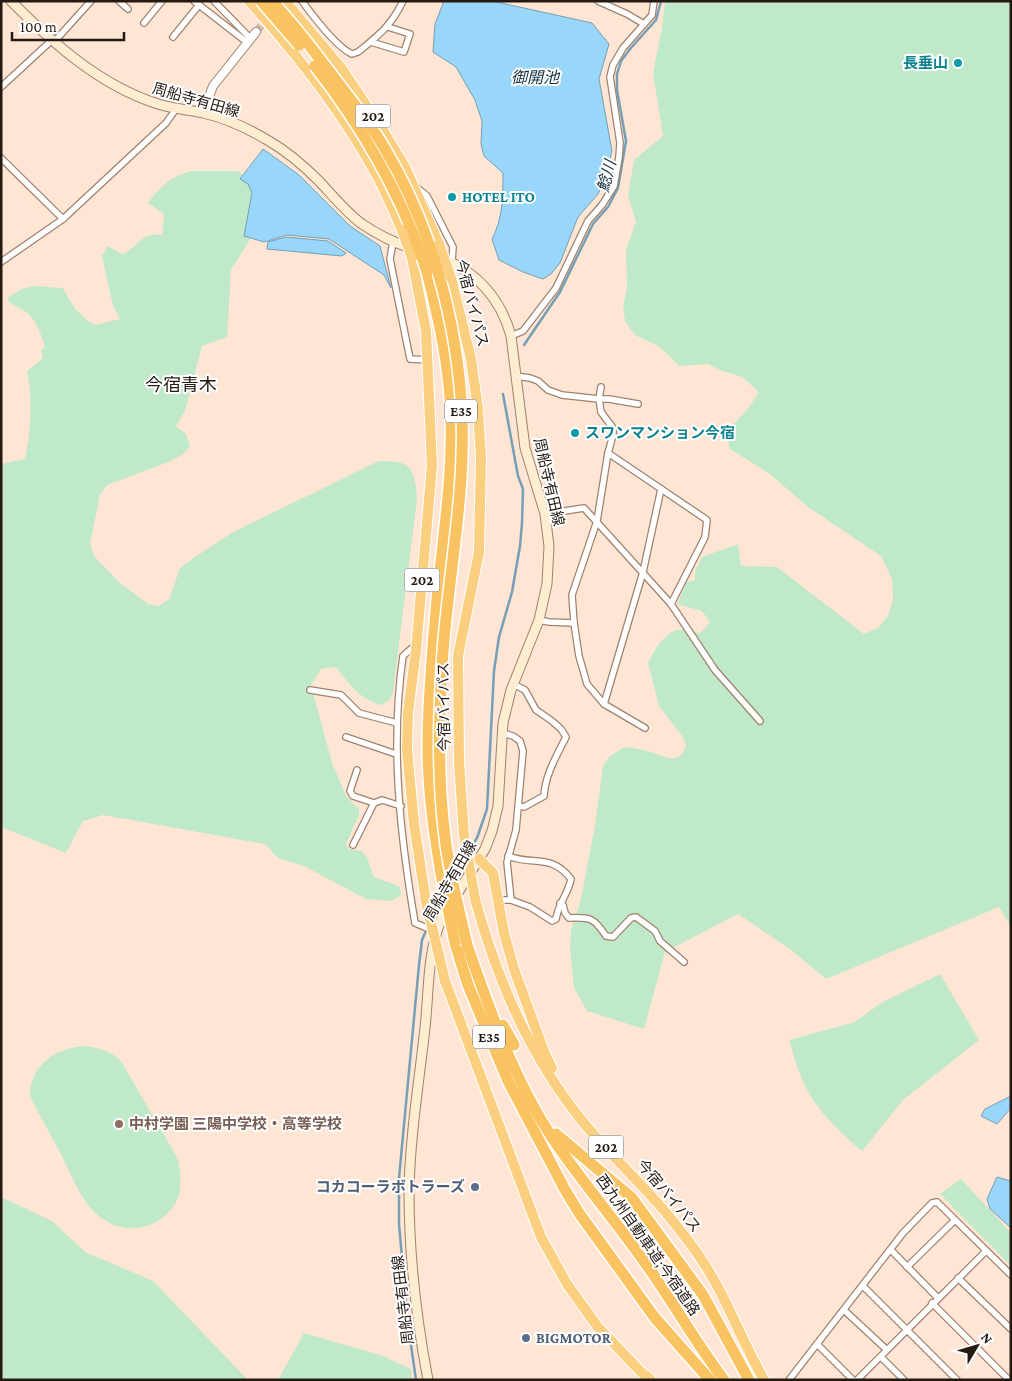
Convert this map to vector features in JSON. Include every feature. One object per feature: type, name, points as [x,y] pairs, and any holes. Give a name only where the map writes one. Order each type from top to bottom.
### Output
[{"type":"highway","name":"今宿バイパス","points":[[249,1],[320,88],[355,138],[377,176],[402,230],[412,258],[426,331],[432,465],[416,650],[408,712],[407,749],[414,824],[426,902],[445,981],[541,1237],[567,1284],[597,1326],[651,1380]]},
{"type":"highway","points":[[254,1],[299,45]]},
{"type":"highway","name":"西九州自動車道;今宿道路","points":[[261,1],[299,45],[348,112],[399,197],[418,243],[437,310],[450,386],[451,455],[429,695],[430,800],[435,841],[455,943],[468,985],[508,1081],[579,1213],[655,1318],[724,1380]]},
{"type":"highway","name":"西九州自動車道;今宿道路","points":[[272,1],[330,72],[382,143],[420,219],[439,277],[447,309],[459,384],[462,417],[462,456],[440,695],[439,746],[445,839],[468,945],[505,1046],[538,1114],[553,1138],[660,1284],[705,1364],[710,1380]]},
{"type":"highway","name":"今宿バイパス","points":[[285,1],[342,69],[384,132],[413,184],[439,244],[451,278],[471,360],[478,409],[481,458],[479,552],[458,656],[460,762],[464,835],[475,899],[483,930],[515,1013],[542,1062],[584,1124],[679,1228],[723,1297],[751,1358],[764,1380]]},
{"type":"highway","points":[[479,859],[493,873],[504,933],[514,969],[545,1054],[574,1102],[652,1197]]},
{"type":"highway","points":[[480,982],[514,1045]]},
{"type":"highway","points":[[538,1114],[562,1141],[632,1198],[703,1295],[749,1380]]},
{"type":"highway","points":[[576,1144],[590,1162]]},
{"type":"main road","name":"周船寺有田線","points":[[11,1],[79,63],[118,88],[156,104],[203,113],[243,127],[270,141],[293,157],[361,223],[393,242],[452,262],[481,283],[493,295],[501,308],[511,336],[525,448],[545,514],[549,546],[547,584],[539,620],[513,684],[502,734],[498,806],[492,831],[479,859],[441,920],[436,932],[430,969],[412,1147],[410,1189],[410,1237],[414,1287],[419,1332],[428,1380]]},
{"type":"street","points":[[1,87],[53,41],[91,1]]},
{"type":"street","points":[[119,1],[128,9]]},
{"type":"street","points":[[144,23],[162,1]]},
{"type":"street","points":[[214,1],[252,38]]},
{"type":"street","points":[[302,1],[347,52],[352,54],[358,52],[371,42],[388,26],[396,16],[402,1]]},
{"type":"street","points":[[598,1],[644,24]]},
{"type":"street","points":[[511,336],[523,331],[556,288],[588,221],[602,205],[614,186],[620,143],[610,77],[618,55],[628,40],[652,15],[654,1]]},
{"type":"street","points":[[173,37],[197,3],[252,38]]},
{"type":"street","points":[[371,42],[404,52],[410,34],[388,26]]},
{"type":"street","points":[[203,113],[213,86],[252,38]]},
{"type":"street","points":[[1,262],[62,219],[166,123],[176,108]]},
{"type":"street","points":[[1,158],[62,219]]},
{"type":"street","points":[[413,184],[427,196],[453,247],[452,262]]},
{"type":"street","points":[[393,242],[390,259],[410,359],[428,360]]},
{"type":"street","points":[[516,376],[538,381],[548,390],[562,395],[609,399],[638,404]]},
{"type":"street","points":[[601,387],[599,399],[601,412],[613,428],[613,435],[608,453],[597,521],[572,595],[574,623],[580,656],[588,684],[604,704],[645,728]]},
{"type":"street","points":[[608,453],[707,520],[706,537],[672,604]]},
{"type":"street","points":[[604,704],[643,572],[661,488]]},
{"type":"street","points":[[545,514],[584,508],[672,604],[715,670],[760,721]]},
{"type":"street","points":[[539,620],[574,623]]},
{"type":"street","points":[[416,650],[412,648],[403,656],[396,754],[405,863],[415,923],[436,932]]},
{"type":"street","points":[[513,684],[525,690],[536,710],[561,729],[566,737],[548,775],[544,796],[524,807],[519,806]]},
{"type":"street","points":[[310,690],[341,695],[359,713],[398,723]]},
{"type":"street","points":[[502,734],[513,736],[520,741],[523,751],[516,830],[507,862],[511,900]]},
{"type":"street","points":[[346,737],[396,754]]},
{"type":"street","points":[[357,770],[350,791],[353,796],[374,803],[382,800],[401,806]]},
{"type":"street","points":[[353,845],[374,803]]},
{"type":"street","points":[[498,900],[511,900],[530,907],[552,921],[556,920],[560,903],[570,886],[571,879],[564,869],[550,863],[515,859],[508,856]]},
{"type":"street","points":[[560,903],[563,905],[565,913],[569,918],[586,917],[595,921],[606,936],[613,937],[631,918],[636,917],[655,931],[660,941],[684,962]]},
{"type":"street","points":[[789,1380],[903,1233],[932,1203],[937,1202],[1011,1275]]},
{"type":"street","points":[[907,1267],[955,1220]]},
{"type":"street","points":[[891,1250],[938,1298]]},
{"type":"street","points":[[857,1380],[986,1251]]},
{"type":"street","points":[[958,1278],[1011,1330]]},
{"type":"street","points":[[863,1286],[957,1380]]},
{"type":"street","points":[[932,1304],[1009,1380]]},
{"type":"street","points":[[844,1310],[887,1350]]},
{"type":"street","points":[[817,1344],[852,1380]]},
{"type":"street","points":[[881,1356],[904,1380]]},
{"type":"green space","points":[[665,1],[1011,1],[1011,927],[999,907],[826,979],[790,949],[738,914],[665,952],[644,1029],[587,1011],[574,988],[570,948],[571,930],[581,899],[595,825],[603,766],[609,757],[624,747],[675,758],[683,752],[686,745],[682,736],[659,706],[648,663],[667,635],[683,629],[701,633],[710,622],[702,611],[677,604],[687,582],[695,580],[695,571],[702,557],[738,544],[741,566],[777,567],[864,634],[878,628],[888,616],[893,600],[892,579],[881,556],[808,507],[770,474],[730,449],[725,430],[744,413],[759,392],[742,377],[708,364],[679,366],[660,347],[635,335],[625,321],[623,308],[627,288],[626,250],[636,222],[628,195],[634,160],[663,136],[653,73]]},
{"type":"green space","points":[[191,171],[239,171],[250,181],[254,215],[249,241],[231,270],[227,337],[202,346],[185,411],[176,426],[186,434],[190,446],[183,454],[171,461],[107,485],[100,495],[90,544],[94,556],[119,582],[148,604],[159,606],[169,599],[180,568],[233,532],[379,461],[398,462],[405,464],[409,468],[415,480],[417,499],[393,693],[389,700],[382,705],[374,703],[356,691],[336,667],[321,669],[311,685],[332,763],[346,796],[359,809],[359,815],[346,844],[349,849],[362,851],[367,858],[374,877],[399,886],[402,894],[389,901],[366,899],[306,867],[278,858],[265,844],[103,815],[83,821],[66,853],[1,827],[1,464],[25,459],[29,438],[30,415],[30,392],[27,371],[43,358],[41,351],[45,347],[38,328],[30,315],[7,299],[14,293],[27,287],[63,288],[76,309],[95,325],[120,319],[113,306],[102,256],[108,246],[122,254],[146,237],[162,235],[164,214],[148,203],[166,183]]},
{"type":"green space","points":[[940,974],[979,1040],[903,1100],[862,1151],[835,1127],[812,1099],[801,1077],[789,1040],[855,1022],[881,1003]]},
{"type":"green space","points":[[84,1046],[104,1050],[121,1061],[178,1159],[180,1192],[178,1198],[169,1212],[152,1224],[142,1227],[121,1227],[102,1218],[93,1211],[80,1192],[30,1097],[34,1076],[46,1061],[63,1050]]},
{"type":"green space","points":[[961,1179],[1011,1233],[1011,1266],[940,1194]]},
{"type":"green space","points":[[1,1197],[52,1221],[85,1252],[153,1281],[248,1380],[1,1380]]},
{"type":"green space","points":[[304,1333],[383,1356],[411,1369],[412,1380],[278,1380]]},
{"type":"water","name":"御開池","points":[[444,1],[492,1],[592,23],[609,44],[599,79],[612,151],[604,182],[598,194],[578,217],[560,263],[551,274],[543,279],[523,272],[499,260],[492,239],[500,215],[503,173],[484,156],[481,144],[482,121],[475,100],[456,67],[433,52],[435,24]]},
{"type":"water","points":[[263,149],[299,175],[350,226],[380,246],[391,288],[384,275],[329,239],[287,235],[264,242],[244,236],[252,193],[248,184],[240,179]]},
{"type":"water","points":[[286,237],[328,241],[346,253],[342,256],[267,249],[268,242]]},
{"type":"water","points":[[1011,1096],[1011,1108],[997,1124],[981,1116],[985,1109]]},
{"type":"water","points":[[997,1177],[1011,1181],[1011,1228],[990,1209],[987,1199]]},
{"type":"waterway","name":"鯰川","points":[[524,345],[560,292],[593,224],[608,207],[618,188],[626,141],[617,90],[617,74],[621,61],[656,20],[661,1]]},
{"type":"waterway","points":[[470,849],[477,838],[487,809],[494,671],[499,637],[512,592],[522,523],[523,489],[518,476],[503,394]]},
{"type":"waterway","points":[[456,873],[465,858]]},
{"type":"waterway","points":[[433,914],[441,896]]},
{"type":"waterway","points":[[416,1380],[408,1324],[399,1224],[399,1178],[419,965],[422,940],[425,933]]},
{"type":"tunnel","points":[[256,32],[269,17]]},
{"type":"place","name":"長垂山","points":[[958,63]]},
{"type":"place","name":"HOTEL ITO","points":[[452,197]]},
{"type":"place","name":"スワンマンション今宿","points":[[575,433]]},
{"type":"place","name":"中村学園 三陽中学校・高等学校","points":[[119,1124]]},
{"type":"place","name":"コカコーラボトラーズ","points":[[475,1187]]},
{"type":"place","name":"BIGMOTOR","points":[[526,1338]]},
{"type":"district","name":"今宿青木","points":[[181,385]]}]
